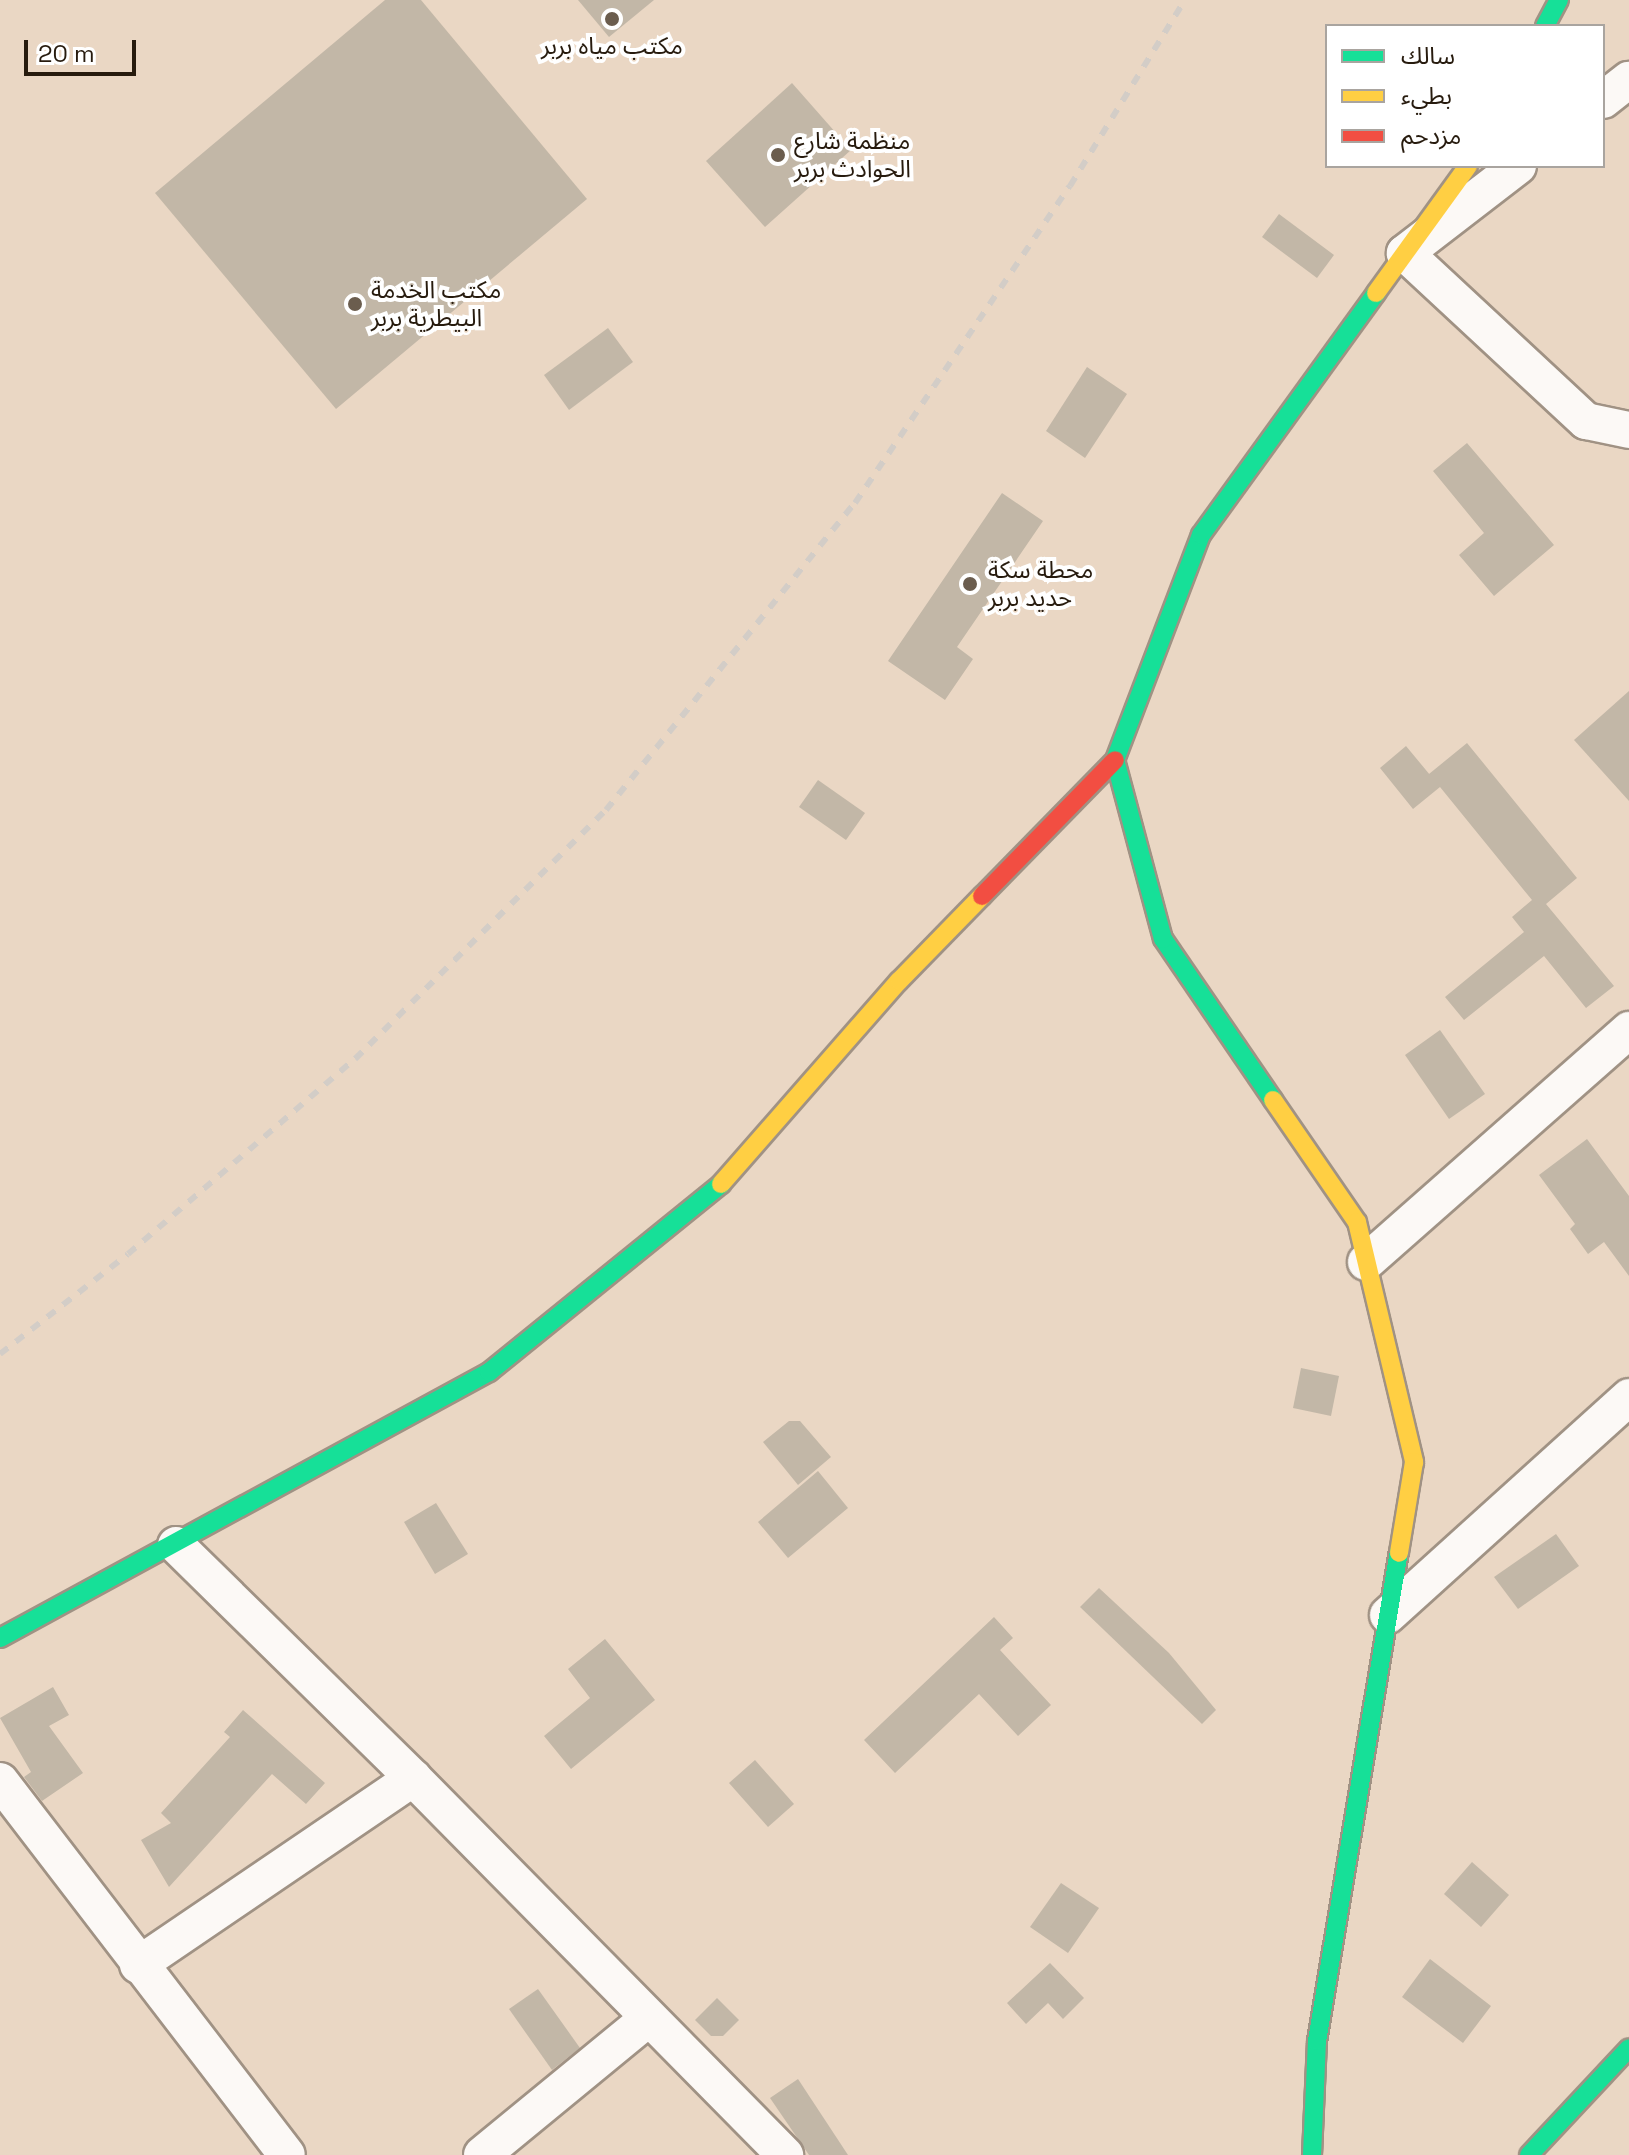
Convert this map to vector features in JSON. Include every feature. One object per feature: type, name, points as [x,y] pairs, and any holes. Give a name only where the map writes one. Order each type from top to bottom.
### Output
[{"type":"street","points":[[1546,24],[1559,0]]},
{"type":"street","points":[[1605,98],[1629,80]]},
{"type":"street","points":[[0,1638],[176,1545],[489,1372],[719,1186],[899,981],[1115,760],[1201,535],[1467,168]]},
{"type":"street","points":[[1405,253],[1515,168]]},
{"type":"street","points":[[1405,253],[1586,421],[1629,430]]},
{"type":"street","points":[[1115,760],[1163,939],[1357,1222],[1414,1462],[1317,2041],[1312,2155]]},
{"type":"street","points":[[1366,1262],[1629,1030]]},
{"type":"street","points":[[1388,1615],[1629,1397]]},
{"type":"street","points":[[176,1545],[413,1778],[785,2155]]},
{"type":"street","points":[[138,1965],[413,1778]]},
{"type":"street","points":[[0,1781],[138,1965],[287,2155]]},
{"type":"street","points":[[482,2155],[649,2018]]},
{"type":"street","points":[[1529,2155],[1629,2048]]},
{"type":"building","name":"مكتب الخدمة البيطرية بربر","points":[[385,0],[421,0],[587,199],[336,409],[155,193]]},
{"type":"building","name":"مكتب مياه بربر","points":[[578,0],[654,0],[609,37]]},
{"type":"building","name":"منظمة شارع الحوادث بربر","points":[[792,83],[851,150],[765,227],[706,161]]},
{"type":"building","points":[[1279,214],[1334,255],[1317,278],[1262,237]]},
{"type":"building","points":[[608,328],[633,362],[569,410],[544,375]]},
{"type":"building","points":[[1087,367],[1127,394],[1085,458],[1046,431]]},
{"type":"building","points":[[1467,443],[1554,545],[1494,596],[1459,555],[1484,533],[1433,471]]},
{"type":"building","name":"محطة سكة حديد بربر","points":[[1002,493],[1043,521],[957,647],[973,659],[945,700],[888,661]]},
{"type":"building","points":[[1629,691],[1629,801],[1574,740]]},
{"type":"building","points":[[1467,743],[1577,878],[1546,904],[1614,986],[1586,1008],[1544,956],[1464,1020],[1445,997],[1524,932],[1512,917],[1532,900],[1440,787],[1413,809],[1380,768],[1406,746],[1429,774]]},
{"type":"building","points":[[818,780],[865,813],[846,840],[799,807]]},
{"type":"building","points":[[1440,1030],[1485,1094],[1449,1119],[1405,1055]]},
{"type":"building","points":[[1587,1139],[1629,1196],[1629,1276],[1604,1242],[1588,1254],[1570,1229],[1575,1224],[1539,1175]]},
{"type":"building","points":[[1301,1368],[1339,1376],[1331,1416],[1293,1408]]},
{"type":"building","points":[[789,1421],[800,1421],[831,1457],[798,1485],[763,1442]]},
{"type":"building","points":[[818,1471],[848,1508],[788,1558],[758,1522]]},
{"type":"building","points":[[436,1503],[468,1554],[435,1574],[404,1522]]},
{"type":"building","points":[[1556,1534],[1579,1566],[1518,1609],[1494,1577]]},
{"type":"building","points":[[1099,1588],[1169,1653],[1216,1710],[1202,1724],[1080,1607]]},
{"type":"building","points":[[994,1617],[1013,1638],[1000,1650],[1051,1705],[1018,1736],[979,1694],[895,1773],[864,1740]]},
{"type":"building","points":[[605,1639],[655,1700],[571,1769],[544,1736],[590,1698],[568,1669]]},
{"type":"building","points":[[53,1687],[69,1715],[49,1726],[83,1773],[42,1801],[24,1777],[31,1772],[0,1718]]},
{"type":"building","points":[[243,1710],[325,1783],[306,1804],[272,1774],[169,1887],[141,1840],[171,1823],[161,1813],[230,1737],[224,1732]]},
{"type":"building","points":[[755,1760],[794,1804],[768,1827],[729,1783]]},
{"type":"building","points":[[1472,1862],[1509,1895],[1481,1927],[1444,1894]]},
{"type":"building","points":[[1061,1883],[1099,1908],[1068,1953],[1030,1927]]},
{"type":"building","points":[[1430,1959],[1491,2006],[1463,2043],[1402,1997]]},
{"type":"building","points":[[1050,1963],[1084,1998],[1063,2019],[1048,2003],[1026,2024],[1007,2003]]},
{"type":"building","points":[[538,1989],[580,2048],[552,2070],[509,2009]]},
{"type":"building","points":[[717,1998],[739,2020],[723,2036],[711,2036],[695,2020]]},
{"type":"building","points":[[798,2079],[848,2155],[809,2155],[770,2098]]},
{"type":"railway","points":[[0,1354],[128,1254],[355,1059],[606,810],[855,503],[1070,186],[1185,0]]},
{"type":"traffic: fast","points":[[1546,24],[1559,0]]},
{"type":"traffic: fast","points":[[1273,1100],[1163,939],[1115,760],[1201,535],[1376,293]]},
{"type":"traffic: fast","points":[[0,1638],[489,1372],[721,1184]]},
{"type":"traffic: fast","points":[[1312,2155],[1317,2041],[1399,1553]]},
{"type":"traffic: fast","points":[[1529,2155],[1629,2048]]},
{"type":"traffic: slow","points":[[1376,293],[1467,168]]},
{"type":"traffic: slow","points":[[721,1184],[899,981],[982,896]]},
{"type":"traffic: slow","points":[[1273,1100],[1357,1222],[1414,1462],[1399,1553]]},
{"type":"traffic: jam","points":[[982,896],[1115,760]]},
{"type":"place","name":"مكتب مياه بربر","points":[[612,19]]},
{"type":"place","name":"منظمة شارع الحوادث بربر","points":[[778,155]]},
{"type":"place","name":"مكتب الخدمة البيطرية بربر","points":[[355,304]]},
{"type":"place","name":"محطة سكة حديد بربر","points":[[970,584]]}]
